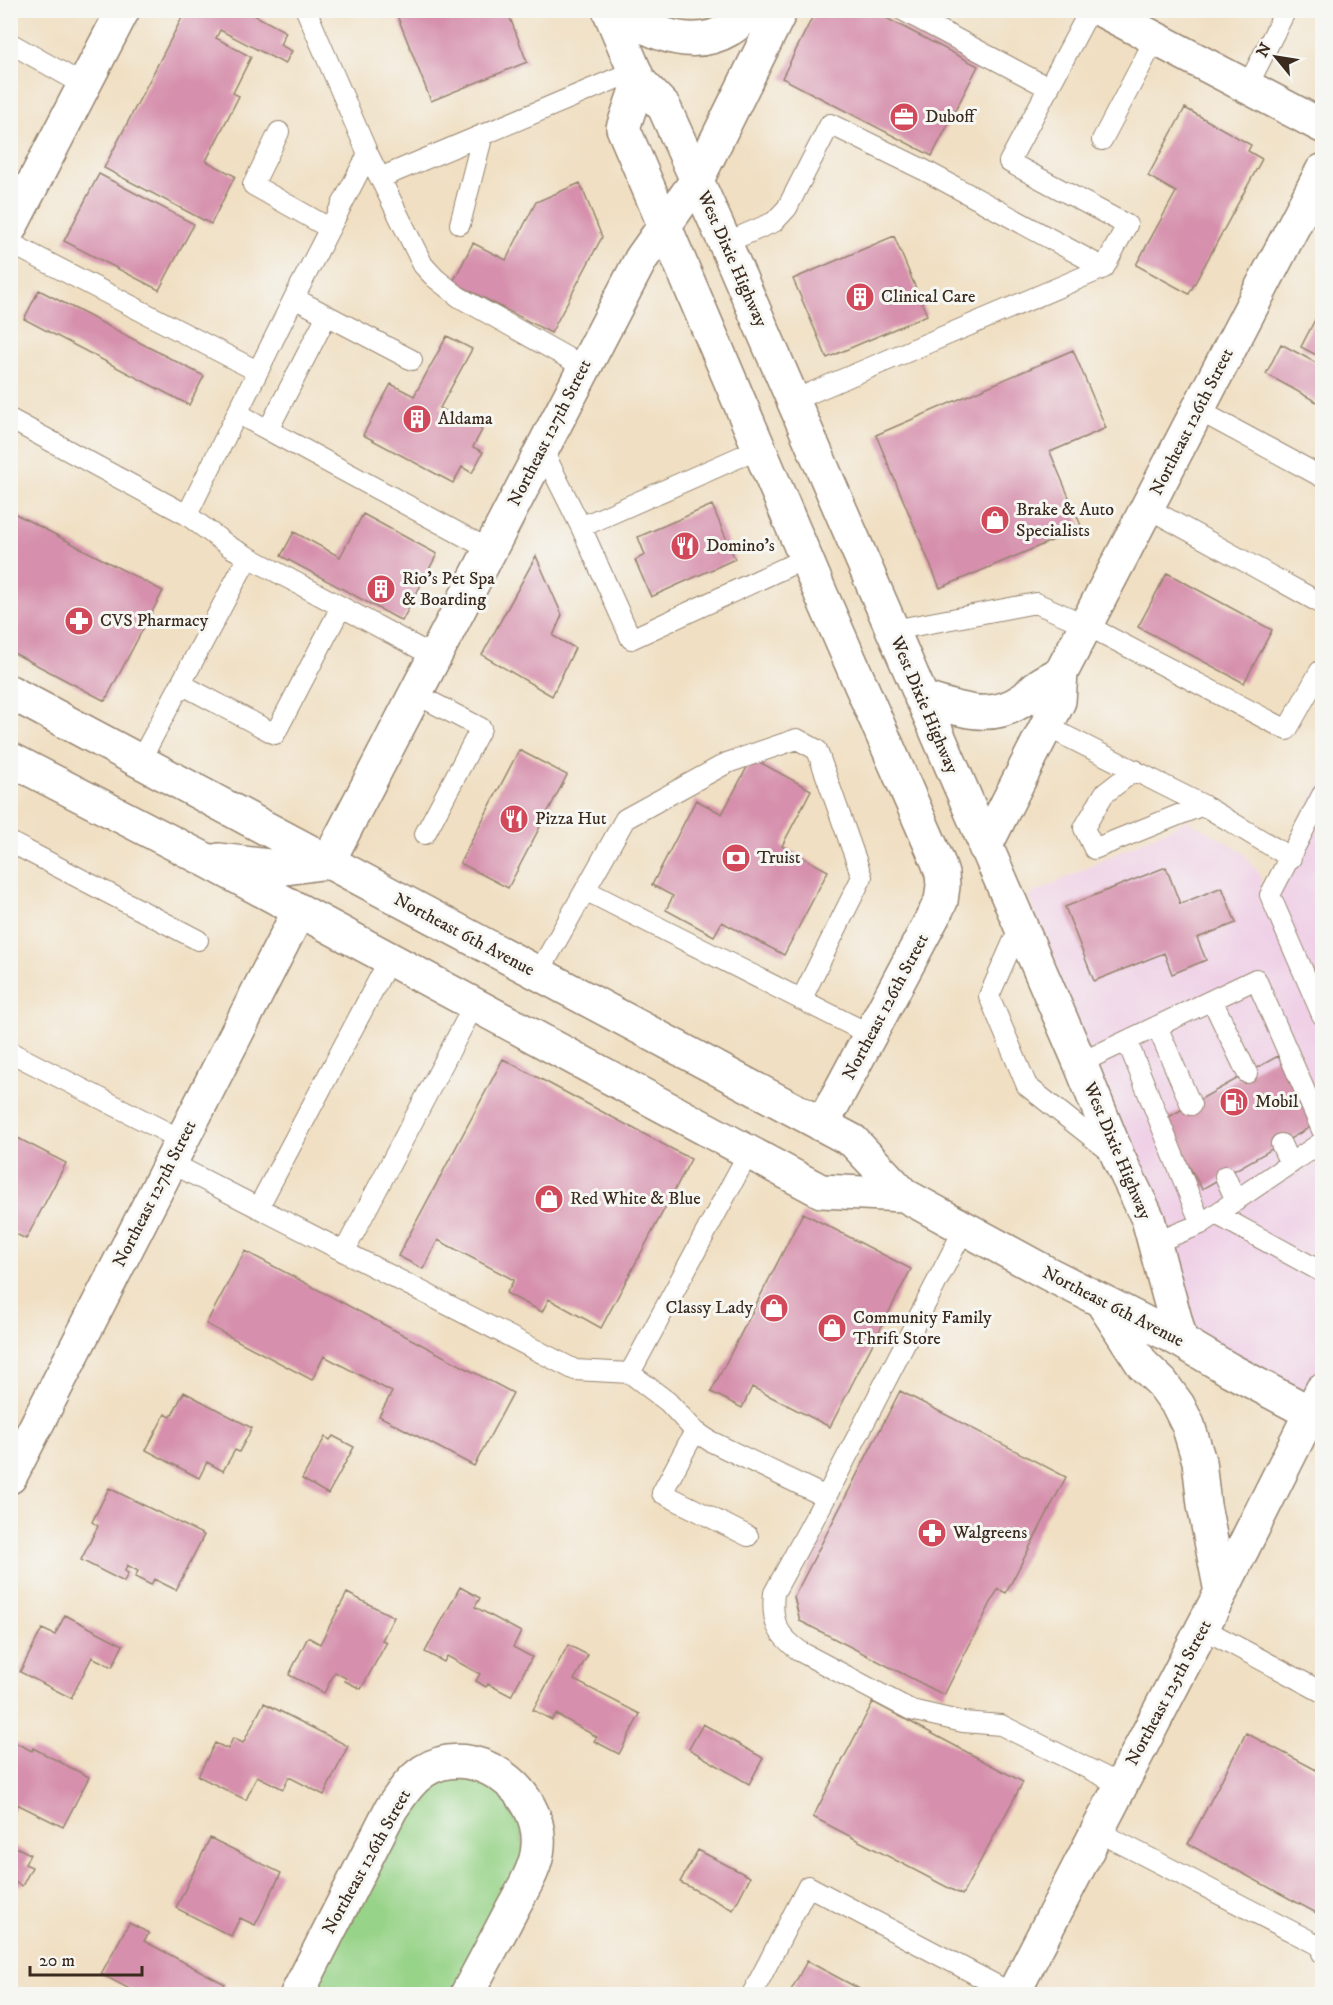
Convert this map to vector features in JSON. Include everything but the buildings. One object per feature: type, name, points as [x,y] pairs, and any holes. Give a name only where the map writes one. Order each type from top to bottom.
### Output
[{"type":"main road","points":[[10,228],[123,10]]},
{"type":"main road","name":"West Dixie Highway","points":[[609,10],[637,76],[664,107],[697,180],[1080,1063],[1119,1159],[1148,1220],[1181,1341]]},
{"type":"main road","points":[[617,10],[657,34],[693,39],[719,34],[730,29],[752,10]]},
{"type":"main road","name":"Northeast 127th Street","points":[[328,862],[584,366],[641,259],[697,180],[781,10]]},
{"type":"main road","points":[[1101,10],[1323,126]]},
{"type":"main road","points":[[637,76],[623,128],[806,558]]},
{"type":"main road","name":"Northeast 126th Street","points":[[985,847],[1059,701],[1061,673],[1323,171]]},
{"type":"main road","name":"Northeast 126th Street","points":[[806,558],[926,831],[942,874],[943,886],[935,913],[822,1125]]},
{"type":"main road","points":[[921,698],[986,714],[998,712],[1025,698],[1038,686],[1061,673]]},
{"type":"main road","name":"Northeast 6th Avenue","points":[[10,692],[854,1141],[904,1195],[964,1229],[1181,1341],[1230,1370],[1319,1408]]},
{"type":"main road","name":"Northeast 6th Avenue","points":[[10,759],[204,859],[821,1191],[904,1195]]},
{"type":"main road","points":[[204,859],[286,867],[328,862]]},
{"type":"main road","name":"Northeast 127th Street","points":[[10,1477],[299,911]]},
{"type":"main road","points":[[1102,1302],[1143,1365],[1162,1383],[1178,1405],[1188,1425],[1199,1461],[1204,1505],[1221,1592]]},
{"type":"main road","name":"Northeast 125th Street","points":[[1012,1994],[1319,1408]]},
{"type":"main road","name":"Northeast 126th Street","points":[[297,1995],[391,1809],[406,1787],[424,1771],[446,1763],[470,1762],[491,1769],[511,1783],[526,1803],[536,1822],[538,1846],[531,1874],[467,1995]]},
{"type":"lane","points":[[306,10],[368,154],[423,265],[459,297],[584,366]]},
{"type":"lane","points":[[902,10],[1049,88]]},
{"type":"lane","points":[[794,400],[1104,268],[1126,225],[1009,162],[1090,10]]},
{"type":"lane","points":[[1247,87],[1286,10]]},
{"type":"lane","points":[[1102,140],[1155,39]]},
{"type":"lane","points":[[10,43],[84,85]]},
{"type":"lane","points":[[380,178],[483,134],[637,76]]},
{"type":"lane","points":[[725,243],[774,222],[787,208],[830,124],[924,170],[1104,268]]},
{"type":"lane","points":[[279,132],[253,185],[329,228]]},
{"type":"lane","points":[[460,224],[483,134]]},
{"type":"lane","points":[[187,515],[257,371],[368,154]]},
{"type":"lane","points":[[10,243],[257,371]]},
{"type":"lane","points":[[294,298],[412,360]]},
{"type":"lane","points":[[268,430],[327,315]]},
{"type":"lane","points":[[1198,410],[1323,477]]},
{"type":"lane","points":[[237,413],[490,550]]},
{"type":"lane","points":[[10,418],[187,515],[230,548],[435,657]]},
{"type":"lane","points":[[581,527],[760,448]]},
{"type":"lane","points":[[542,449],[581,527],[631,639],[806,558]]},
{"type":"lane","points":[[1148,508],[1323,604]]},
{"type":"lane","points":[[140,761],[248,557]]},
{"type":"lane","points":[[893,630],[1036,603],[1086,626],[1287,730],[1320,671]]},
{"type":"lane","points":[[181,684],[275,734],[341,606]]},
{"type":"lane","points":[[416,694],[481,728],[425,834]]},
{"type":"lane","points":[[1046,726],[1203,805],[1291,858]]},
{"type":"lane","points":[[538,974],[625,819],[727,763],[797,739],[817,750],[862,878],[801,1000]]},
{"type":"lane","points":[[1135,770],[1104,794],[1084,828],[1094,849],[1203,805]]},
{"type":"lane","points":[[1323,795],[1270,895],[1323,1015]]},
{"type":"lane","points":[[10,842],[198,940]]},
{"type":"lane","points":[[585,890],[872,1035]]},
{"type":"lane","points":[[1020,926],[989,996],[1027,1086],[1119,1159]]},
{"type":"lane","points":[[258,1208],[389,960]]},
{"type":"lane","points":[[1080,1063],[1256,979],[1323,1130]]},
{"type":"lane","points":[[1212,1000],[1247,1073]]},
{"type":"lane","points":[[344,1252],[474,1005]]},
{"type":"lane","points":[[1157,1026],[1191,1105]]},
{"type":"lane","points":[[1127,1041],[1208,1219],[1323,1272]]},
{"type":"lane","points":[[10,1052],[177,1151],[258,1208],[575,1370],[630,1373],[668,1402],[694,1431],[710,1442],[826,1497]]},
{"type":"lane","points":[[1154,1243],[1208,1219],[1306,1160],[1323,1142]]},
{"type":"lane","points":[[1281,1144],[1306,1160]]},
{"type":"lane","points":[[630,1373],[748,1152]]},
{"type":"lane","points":[[1225,1176],[1236,1201]]},
{"type":"lane","points":[[964,1229],[774,1593],[772,1609],[776,1626],[786,1641],[801,1652],[911,1710],[963,1722],[1001,1725],[1121,1785]]},
{"type":"lane","points":[[694,1431],[662,1493],[748,1536]]},
{"type":"lane","points":[[1202,1628],[1323,1692]]},
{"type":"lane","points":[[1097,1831],[1322,1947],[1323,1953]]},
{"type":"lane","points":[[752,1995],[808,1886],[1012,1994]]},
{"type":"shaded area","points":[[1322,779],[1322,1401],[1180,1327],[1028,896],[1187,820],[1242,851],[1260,875],[1264,894]]},
{"type":"green space","points":[[466,1776],[498,1790],[521,1823],[524,1853],[454,1994],[309,1994],[406,1811],[431,1785],[446,1779]]},
{"type":"place","name":"Duboff","points":[[904,117]]},
{"type":"place","name":"Clinical Care","points":[[860,297]]},
{"type":"place","name":"Aldama","points":[[417,419]]},
{"type":"place","name":"Brake & Auto Specialists","points":[[995,520]]},
{"type":"place","name":"Domino's","points":[[685,546]]},
{"type":"place","name":"Rio's Pet Spa & Boarding","points":[[381,589]]},
{"type":"place","name":"CVS Pharmacy","points":[[79,621]]},
{"type":"place","name":"Pizza Hut","points":[[514,819]]},
{"type":"place","name":"Truist","points":[[736,858]]},
{"type":"place","name":"Mobil","points":[[1234,1102]]},
{"type":"place","name":"Red White & Blue","points":[[549,1199]]},
{"type":"place","name":"Classy Lady","points":[[774,1308]]},
{"type":"place","name":"Community Family Thrift Store","points":[[832,1328]]},
{"type":"place","name":"Walgreens","points":[[932,1533]]}]
